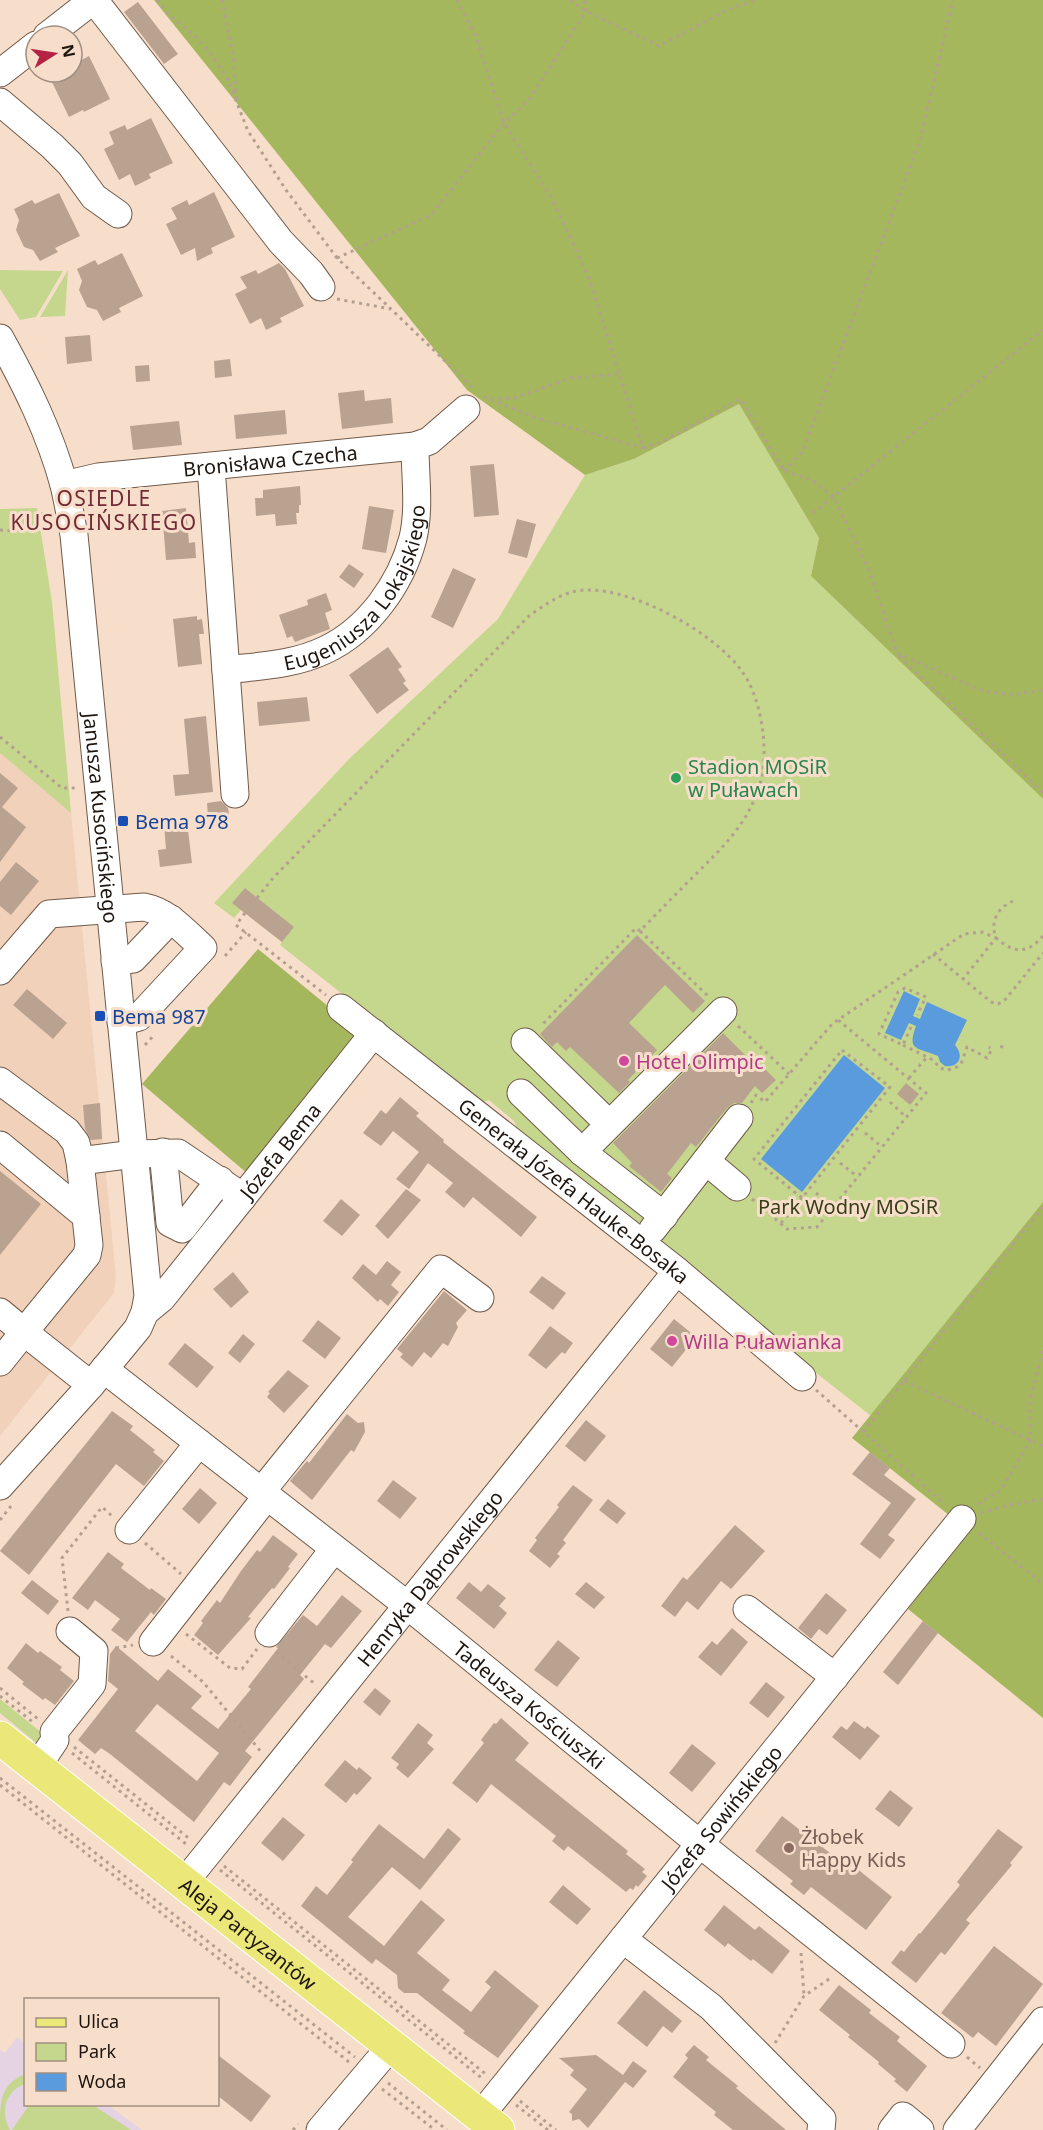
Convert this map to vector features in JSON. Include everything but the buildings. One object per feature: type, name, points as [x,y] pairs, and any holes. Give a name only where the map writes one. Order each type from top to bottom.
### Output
[{"type":"main road","name":"Aleja Partyzantów","points":[[0,1738],[183,1884],[376,2064],[495,2106]]},
{"type":"street","points":[[62,24],[93,0],[281,242],[321,287]]},
{"type":"street","points":[[0,73],[24,54]]},
{"type":"street","points":[[0,102],[70,164],[94,197],[118,214]]},
{"type":"street","name":"Janusza Kusocińskiego","points":[[0,338],[41,418],[64,485],[74,535],[80,578],[148,1296],[145,1312]]},
{"type":"street","name":"Bronisława Czecha","points":[[64,485],[98,477],[415,446],[429,441],[478,398]]},
{"type":"street","name":"Eugeniusza Lokajskiego","points":[[226,670],[281,664],[324,651],[354,632],[380,605],[397,578],[413,538],[416,504],[415,446]]},
{"type":"street","points":[[211,467],[235,794]]},
{"type":"street","points":[[0,971],[49,914],[110,908],[155,909],[171,919],[203,948],[139,1017],[121,1022]]},
{"type":"street","points":[[116,961],[133,959],[171,919]]},
{"type":"street","name":"Generała Józefa Hauke-Bosaka","points":[[341,1008],[676,1271],[802,1377]]},
{"type":"street","points":[[582,1152],[723,1011]]},
{"type":"street","name":"Józefa Bema","points":[[0,1486],[138,1328],[145,1312],[162,1298],[374,1034]]},
{"type":"street","points":[[525,1042],[609,1124]]},
{"type":"street","points":[[490,1125],[549,1065]]},
{"type":"street","points":[[0,1081],[67,1131],[76,1143],[89,1245],[87,1256],[0,1362]]},
{"type":"street","points":[[521,1093],[582,1152],[664,1216]]},
{"type":"street","points":[[642,1244],[739,1118]]},
{"type":"street","points":[[0,1145],[86,1216]]},
{"type":"street","points":[[163,1152],[170,1223],[182,1229],[220,1180]]},
{"type":"street","points":[[80,1161],[134,1154],[178,1153],[243,1197]]},
{"type":"street","points":[[706,1161],[737,1187]]},
{"type":"street","points":[[144,1260],[172,1269],[186,1268]]},
{"type":"street","points":[[153,1642],[264,1494],[441,1269],[480,1298]]},
{"type":"street","name":"Henryka Dąbrowskiego","points":[[183,1884],[676,1271]]},
{"type":"street","name":"Tadeusza Kościuszki","points":[[0,1312],[24,1332],[199,1443],[407,1605],[700,1844],[951,2044]]},
{"type":"street","points":[[129,1530],[199,1443]]},
{"type":"street","name":"Józefa Sowińskiego","points":[[495,2106],[623,1939],[962,1519]]},
{"type":"street","points":[[266,1638],[334,1549]]},
{"type":"street","points":[[747,1609],[835,1677]]},
{"type":"street","points":[[37,1767],[55,1736],[92,1684],[94,1651],[70,1631]]},
{"type":"street","points":[[623,1939],[711,2007],[822,2119],[821,2130]]},
{"type":"street","points":[[957,2130],[1043,2020]]},
{"type":"street","points":[[320,2130],[376,2064]]},
{"type":"street","points":[[892,2130],[903,2116],[920,2130]]},
{"type":"path","points":[[157,0],[170,16],[193,34],[209,51],[227,78],[254,141],[286,190],[337,258],[391,309],[478,398],[537,418],[643,448],[657,444],[741,399],[784,471],[812,480],[834,497],[869,570],[897,653],[1043,794]]},
{"type":"path","points":[[222,0],[234,60],[236,103]]},
{"type":"path","points":[[457,0],[475,34],[504,123],[551,197],[589,278],[643,448]]},
{"type":"path","points":[[570,0],[659,46],[727,10],[756,0]]},
{"type":"path","points":[[337,258],[431,215],[504,123],[528,101],[586,10],[585,0]]},
{"type":"path","points":[[784,471],[803,450],[920,140],[953,0]]},
{"type":"path","points":[[321,287],[338,300],[391,309]]},
{"type":"path","points":[[813,513],[1043,330]]},
{"type":"path","points":[[478,398],[514,398],[571,378],[618,374]]},
{"type":"path","points":[[0,530],[14,531],[49,510]]},
{"type":"path","points":[[257,898],[273,878],[530,615],[562,594],[587,590],[625,596],[669,613],[711,639],[742,670],[758,706],[761,723],[764,760],[761,780],[749,812],[733,836],[640,931],[636,927],[525,1042]]},
{"type":"path","points":[[897,653],[980,690],[1010,694],[1043,690]]},
{"type":"path","points":[[0,737],[62,788],[99,786]]},
{"type":"path","points":[[963,979],[996,938],[994,927],[997,914],[1004,905],[1013,902]]},
{"type":"path","points":[[245,913],[236,925],[341,1008]]},
{"type":"path","points":[[739,1118],[756,1095],[765,1102],[832,1024],[964,934],[982,932],[996,938],[1013,950],[1031,948],[1043,936]]},
{"type":"path","points":[[933,954],[991,1002],[998,1004],[1004,1001],[1043,953]]},
{"type":"path","points":[[916,1015],[926,997],[905,987],[898,992],[879,1035],[927,1057],[942,1069],[948,1070],[961,1064],[967,1047],[987,1058],[992,1049],[989,1047]]},
{"type":"path","points":[[737,1187],[788,1228],[817,1227],[926,1093],[838,1020]]},
{"type":"path","points":[[903,1045],[911,1027]]},
{"type":"path","points":[[781,1223],[802,1198],[890,1088],[842,1050],[754,1159],[802,1198]]},
{"type":"path","points":[[909,1078],[927,1057]]},
{"type":"path","points":[[890,1102],[907,1117]]},
{"type":"path","points":[[865,1133],[882,1147]]},
{"type":"path","points":[[840,1163],[858,1177]]},
{"type":"path","points":[[816,1193],[833,1207]]},
{"type":"path","points":[[864,1432],[1043,1207]]},
{"type":"path","points":[[962,1519],[972,1508],[1001,1490],[1030,1441],[1030,1401],[1043,1349]]},
{"type":"path","points":[[802,1377],[962,1519],[1043,1584]]},
{"type":"path","points":[[904,1381],[1043,1446]]},
{"type":"path","points":[[962,1519],[1009,1505],[1043,1499]]},
{"type":"path","points":[[70,1631],[62,1558],[102,1507],[196,1586]]},
{"type":"path","points":[[170,1621],[230,1668],[242,1669],[266,1638],[332,1698]]},
{"type":"path","points":[[94,1651],[153,1642],[203,1682],[259,1751],[278,1765]]},
{"type":"path","points":[[0,1688],[55,1736],[206,1856]]},
{"type":"path","points":[[0,1696],[55,1736],[206,1856],[495,2106],[548,2130]]},
{"type":"path","points":[[0,1778],[376,2064],[447,2130]]},
{"type":"path","points":[[0,1785],[376,2064],[435,2130]]},
{"type":"path","points":[[799,1923],[804,1996]]},
{"type":"path","points":[[761,2057],[779,2040],[804,1996],[851,1964]]},
{"type":"path","points":[[495,2106],[556,2130]]},
{"type":"shaded area","points":[[0,753],[71,813],[116,1277],[114,1293],[0,1436]]},
{"type":"shaded area","points":[[17,2037],[24,2042],[24,2106],[109,2106],[142,2130],[0,2130],[0,2050],[5,2053]]},
{"type":"green space","points":[[154,0],[1043,0],[1043,799],[811,576],[819,538],[739,404],[634,459],[585,475],[467,390]]},
{"type":"green space","points":[[0,270],[63,271],[36,317],[20,320],[0,289]]},
{"type":"green space","points":[[68,270],[65,316],[40,317]]},
{"type":"green space","name":"Stadion MOSiR w Puławach","points":[[739,404],[819,538],[811,576],[1043,799],[1043,1202],[871,1416],[698,1280],[702,1274],[516,1130],[515,1122],[489,1100],[481,1103],[280,945],[282,942],[241,910],[234,918],[214,903],[350,758],[498,619],[585,475],[634,459]]},
{"type":"green space","points":[[37,508],[52,602],[71,813],[0,753],[0,509]]},
{"type":"green space","points":[[258,949],[361,1033],[248,1174],[142,1084]]},
{"type":"green space","points":[[1043,1202],[1043,1718],[908,1609],[969,1531],[852,1438]]},
{"type":"green space","points":[[0,1699],[47,1737],[41,1747],[0,1713]]},
{"type":"green space","points":[[24,2074],[24,2084],[13,2092],[6,2103],[5,2116],[10,2130],[0,2130],[3,2095],[17,2078]]},
{"type":"green space","points":[[28,2106],[95,2106],[131,2130],[12,2130]]},
{"type":"water","points":[[904,991],[920,999],[913,1016],[920,1019],[927,1002],[967,1020],[955,1045],[960,1057],[957,1063],[945,1066],[940,1062],[938,1056],[915,1047],[913,1034],[916,1026],[909,1023],[901,1040],[885,1033]]},
{"type":"water","points":[[844,1055],[885,1088],[802,1192],[761,1159]]},
{"type":"place","name":"Stadion MOSiR w Puławach","points":[[676,778]]},
{"type":"place","name":"Bema 978","points":[[123,821]]},
{"type":"place","name":"Bema 987","points":[[100,1016]]},
{"type":"place","name":"Hotel Olimpic","points":[[624,1061]]},
{"type":"place","name":"Willa Puławianka","points":[[672,1341]]},
{"type":"place","name":"Żłobek Happy Kids","points":[[789,1848]]},
{"type":"district","name":"OSIEDLE KUSOCIŃSKIEGO","points":[[104,510]]},
{"type":"park label","name":"Park Wodny MOSiR","points":[[848,1206]]}]
